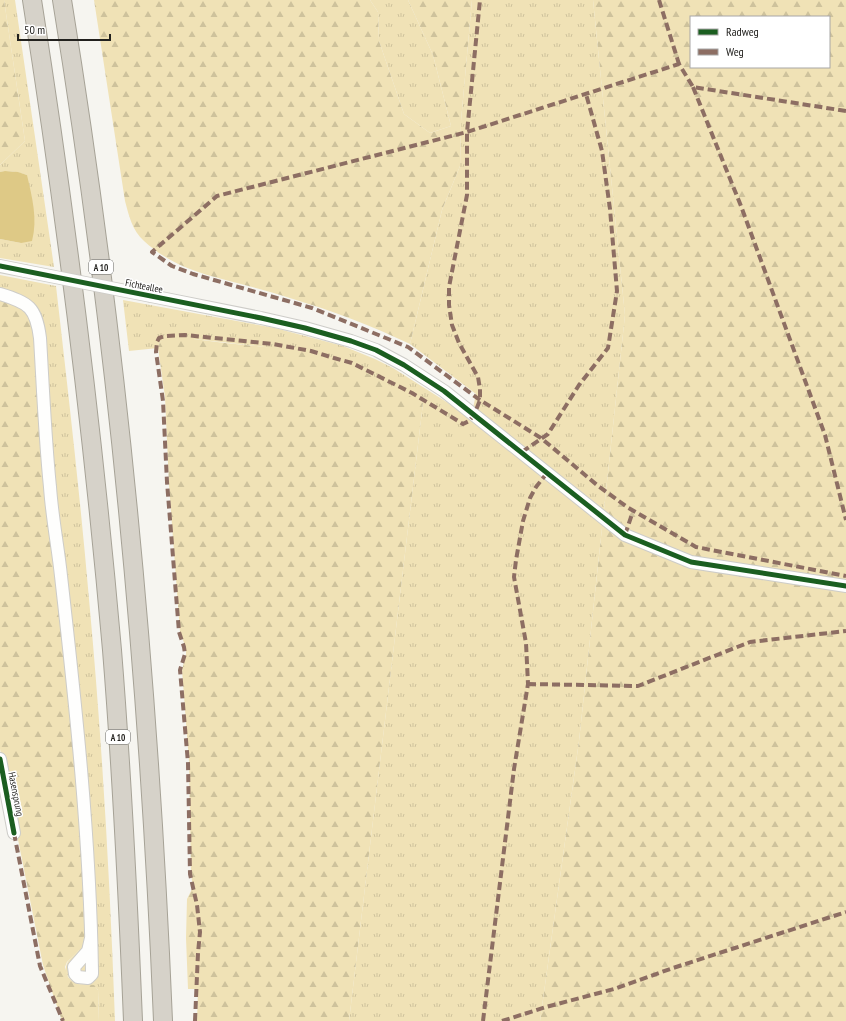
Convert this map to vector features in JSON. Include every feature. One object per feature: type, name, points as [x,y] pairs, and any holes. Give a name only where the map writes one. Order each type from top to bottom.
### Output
[{"type":"highway","name":"A 10","points":[[32,0],[52,128],[77,315],[96,484],[112,652],[122,785],[133,1021]]},
{"type":"highway","name":"A 10","points":[[62,0],[81,120],[105,297],[130,534],[149,759],[163,1021]]},
{"type":"street","name":"Fichteallee","points":[[0,266],[285,323],[351,341],[376,350],[404,365],[444,392],[625,535],[691,562],[846,586]]},
{"type":"street","points":[[0,294],[16,299],[27,305],[34,313],[38,322],[50,489],[61,573],[79,745],[85,815],[91,938]]},
{"type":"street","name":"Hasensprung","points":[[0,759],[14,833]]},
{"type":"green space","points":[[0,0],[4,0],[25,141],[0,165]]},
{"type":"green space","points":[[4,0],[15,0],[54,267],[0,258],[0,239],[21,243],[27,175],[7,171],[0,172],[0,165],[25,141]]},
{"type":"green space","points":[[94,0],[370,0],[378,12],[379,41],[404,114],[430,133],[451,126],[433,55],[408,0],[472,0],[461,121],[460,166],[442,210],[410,344],[367,325],[323,309],[188,268],[154,250],[140,237],[132,222],[125,201]]},
{"type":"green space","points":[[370,0],[408,0],[433,55],[451,126],[430,133],[404,114],[379,41],[378,12]]},
{"type":"green space","points":[[472,0],[593,0],[625,315],[579,741],[540,1021],[349,1021],[423,403],[265,347],[194,339],[170,339],[160,342],[158,348],[129,351],[123,300],[275,328],[343,346],[393,368],[467,415],[473,408],[476,394],[410,344],[442,210],[460,166],[461,121]]},
{"type":"green space","points":[[593,0],[846,0],[846,1021],[540,1021],[579,741],[625,315]]},
{"type":"green space","points":[[0,275],[56,286],[78,482],[94,652],[111,915],[115,1021],[99,1021],[98,990],[91,985],[78,984],[70,979],[66,972],[68,962],[79,950],[0,298]]},
{"type":"green space","points":[[0,298],[25,310],[31,317],[34,331],[76,758],[82,864],[84,936],[79,950],[67,962],[65,967],[68,977],[72,981],[78,984],[94,985],[98,990],[99,1021],[62,1021],[43,965],[0,749]]},
{"type":"green space","points":[[187,338],[258,346],[325,357],[356,368],[423,403],[349,1021],[197,1021],[198,989],[188,989],[186,938],[187,899],[193,887],[191,874],[189,762],[182,670],[186,648],[180,632],[169,485],[165,397],[158,348],[160,342],[165,339]]},
{"type":"shaded area","points":[[0,172],[18,172],[27,175],[34,216],[34,233],[32,241],[21,243],[0,239]]},
{"type":"marked path","points":[[195,1021],[200,932],[197,905],[190,874],[188,763],[180,670],[185,654],[179,632],[167,482],[163,401],[156,352],[157,342],[159,338],[165,336],[185,335],[273,344],[311,351],[352,363],[412,393],[463,424],[469,421],[474,415],[480,400],[480,389],[478,377],[459,343],[452,325],[449,305],[449,287],[467,195],[467,132],[480,0]]},
{"type":"marked path","points":[[659,0],[679,64]]},
{"type":"marked path","points":[[846,111],[693,87],[679,64],[467,132],[217,196],[152,252],[172,266],[193,274],[312,308],[408,347],[480,400],[541,438],[597,485],[627,507],[696,547],[846,576]]},
{"type":"marked path","points":[[693,87],[741,206],[825,435],[846,520]]},
{"type":"marked path","points":[[522,452],[548,434],[579,385],[608,348],[617,291],[610,209],[602,151],[586,94]]},
{"type":"marked path","points":[[483,1021],[514,769],[528,684],[526,643],[514,577],[523,521],[530,498],[536,487],[547,473]]},
{"type":"marked path","points":[[625,535],[633,511]]},
{"type":"marked path","points":[[528,684],[638,686],[750,642],[846,631]]},
{"type":"marked path","points":[[14,833],[40,966],[63,1021]]},
{"type":"marked path","points":[[502,1021],[546,1007],[614,989],[673,968],[846,912]]},
{"type":"cycle path","points":[[0,266],[261,318],[305,328],[376,350],[404,365],[444,391],[625,535],[691,562],[846,586]]},
{"type":"cycle path","points":[[0,759],[14,833]]}]
